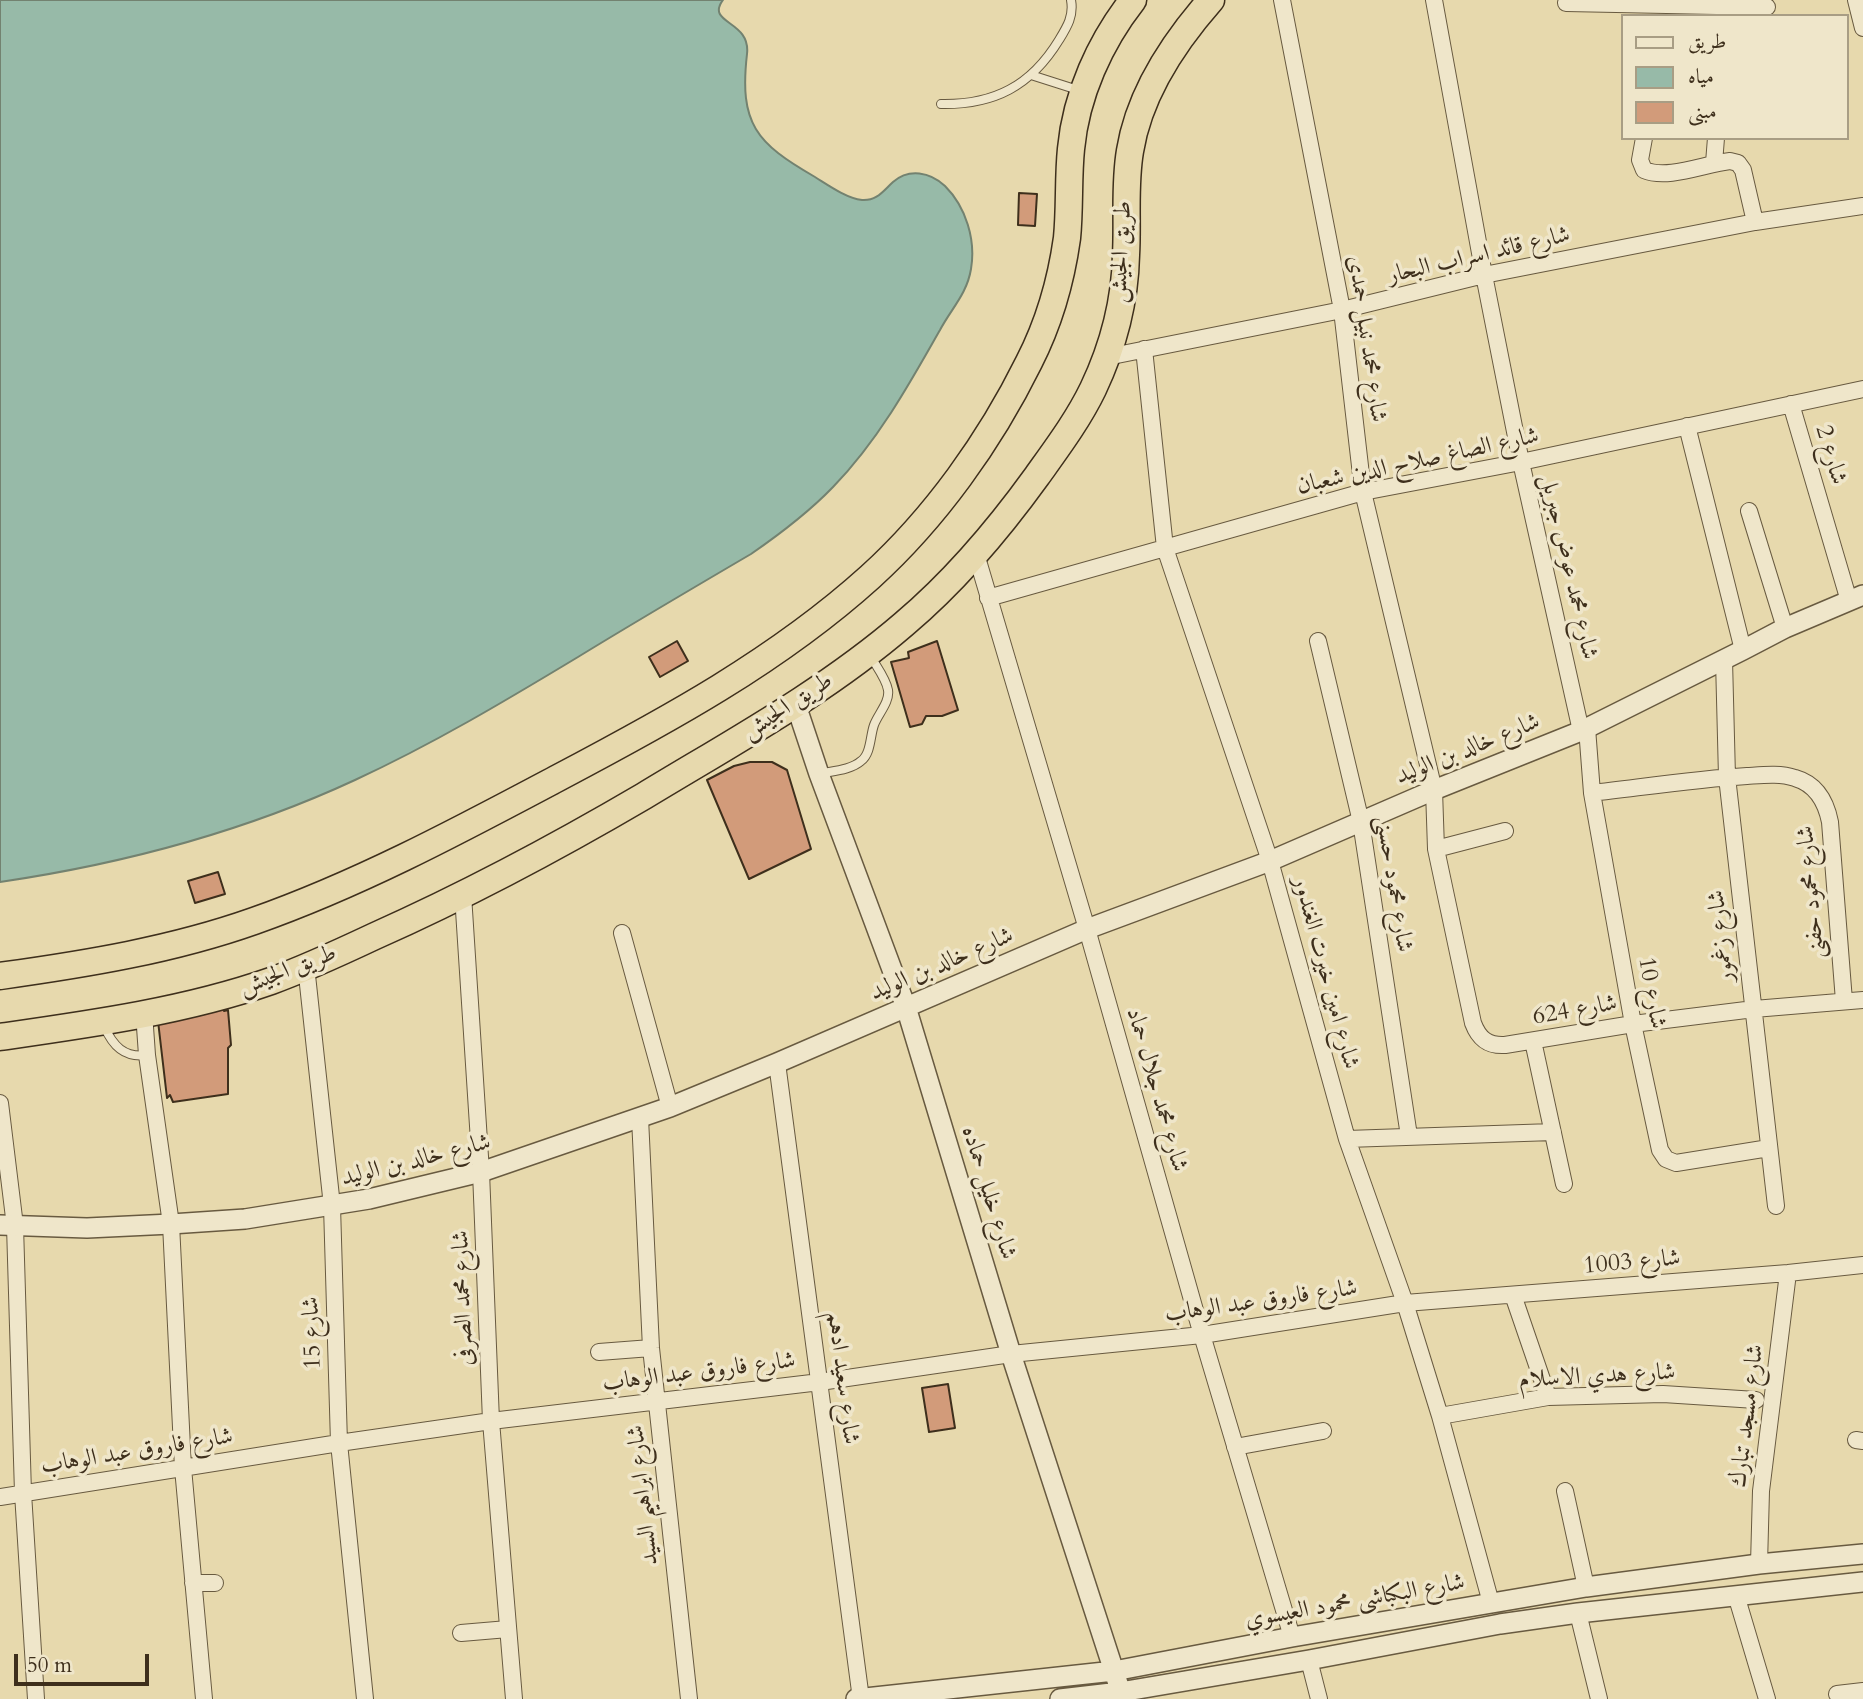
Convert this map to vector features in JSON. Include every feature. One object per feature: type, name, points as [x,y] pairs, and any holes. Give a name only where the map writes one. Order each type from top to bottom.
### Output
[{"type":"highway","points":[[0,976],[102,960],[201,938],[276,913],[350,883],[446,838],[685,709],[762,660],[836,606],[871,576],[944,496],[992,426],[1036,348],[1056,293],[1063,264],[1072,145],[1077,116],[1102,49],[1133,0]]},
{"type":"highway","name":"طريق الجيش","points":[[0,1037],[144,1013],[240,991],[274,980],[395,928],[463,895],[606,818],[796,705],[868,653],[929,603],[976,554],[1009,514],[1065,438],[1081,412],[1107,357],[1125,279],[1127,175],[1130,148],[1137,123],[1155,79],[1167,59],[1211,0]]},
{"type":"street","name":"شارع محمد نبيل حمدى","points":[[1282,0],[1342,310],[1363,492],[1434,790],[1436,849],[1473,1023]]},
{"type":"street","name":"شارع محمد عوض جبريل","points":[[1434,0],[1521,462],[1584,729]]},
{"type":"street","points":[[1856,0],[1863,28]]},
{"type":"street","points":[[1566,3],[1608,2],[1722,11],[1767,8]]},
{"type":"street","points":[[1644,140],[1640,160],[1644,170],[1650,173],[1665,174],[1730,161],[1738,163],[1743,170],[1755,222]]},
{"type":"street","points":[[1714,163],[1716,140]]},
{"type":"street","name":"شارع قائد اسراب البحار","points":[[1107,357],[1342,310],[1484,275],[1755,222],[1863,206]]},
{"type":"street","name":"شارع امين خيرت الغندور","points":[[1144,349],[1165,548],[1270,861],[1347,1139],[1405,1303],[1440,1416],[1491,1603]]},
{"type":"street","name":"شارع الصاغ صلاح الدين شعبان","points":[[988,598],[1363,492],[1521,462],[1863,389]]},
{"type":"street","name":"شارع 2","points":[[1791,404],[1856,598]]},
{"type":"street","points":[[1687,426],[1743,650]]},
{"type":"street","points":[[1749,512],[1785,628]]},
{"type":"street","name":"شارع محمد جلال حماد","points":[[976,554],[1292,1637]]},
{"type":"street","name":"شارع خالد بن الوليد","points":[[7,1225],[87,1228],[245,1219],[332,1206],[481,1172],[670,1107],[1087,929],[1270,861],[1584,729],[1785,628],[1856,598]]},
{"type":"street","name":"شارع محمود حسنى","points":[[1318,641],[1361,821],[1409,1136]]},
{"type":"street","name":"شارع زغمور","points":[[1724,660],[1727,777],[1776,1206]]},
{"type":"street","name":"شارع خليل حماده","points":[[796,705],[906,1007],[1011,1354],[1122,1695]]},
{"type":"street","name":"شارع 10","points":[[1584,729],[1592,793],[1633,1024],[1660,1150],[1666,1159],[1676,1163],[1769,1148]]},
{"type":"street","name":"شارع محمود حفنى","points":[[1592,793],[1727,777],[1781,774],[1798,778],[1814,789],[1826,806],[1830,822],[1844,1001]]},
{"type":"street","points":[[1436,849],[1505,831]]},
{"type":"street","name":"شارع محمد الصرفى","points":[[463,895],[481,1172],[491,1421],[514,1699]]},
{"type":"street","points":[[622,933],[670,1107]]},
{"type":"street","name":"شارع 15","points":[[306,966],[332,1206],[339,1443],[365,1699]]},
{"type":"street","name":"شارع 624","points":[[1473,1023],[1476,1034],[1494,1046],[1633,1024],[1863,999]]},
{"type":"street","points":[[144,1013],[147,1055],[172,1224],[183,1468],[204,1699]]},
{"type":"street","points":[[1533,1041],[1564,1184]]},
{"type":"street","name":"شارع سعيد ادهم","points":[[778,1063],[861,1699]]},
{"type":"street","points":[[0,1103],[36,1699]]},
{"type":"street","name":"شارع ابراهيم السيد","points":[[640,1118],[651,1348],[689,1699]]},
{"type":"street","points":[[1347,1139],[1553,1132]]},
{"type":"street","name":"شارع 1003","points":[[1405,1303],[1863,1265]]},
{"type":"street","name":"شارع مسجد تبارك","points":[[1759,1564],[1761,1491],[1788,1273]]},
{"type":"street","points":[[1513,1295],[1548,1397]]},
{"type":"street","name":"شارع فاروق عبد الوهاب","points":[[0,1497],[491,1421],[820,1382],[1011,1354],[1202,1335],[1405,1303]]},
{"type":"street","points":[[599,1352],[651,1348]]},
{"type":"street","name":"شارع هدي الاسلام","points":[[1440,1416],[1548,1397],[1662,1394],[1756,1400]]},
{"type":"street","points":[[1235,1447],[1323,1431]]},
{"type":"street","points":[[1565,1491],[1586,1587]]},
{"type":"street","name":"شارع البكباشى محمود العيسوي","points":[[856,1699],[1114,1671],[1292,1637],[1586,1587],[1759,1564],[1863,1554]]},
{"type":"street","name":"شارع البكباشى محمود العيسوي","points":[[1060,1699],[1122,1695],[1500,1624],[1863,1582]]},
{"type":"street","points":[[193,1583],[215,1583]]},
{"type":"street","points":[[1735,1595],[1767,1699]]},
{"type":"street","points":[[1578,1613],[1599,1699]]},
{"type":"street","points":[[461,1633],[509,1629]]},
{"type":"street","points":[[1309,1660],[1319,1699]]},
{"type":"street","points":[[1837,1694],[1863,1691]]},
{"type":"lane","points":[[941,104],[989,99],[1018,85],[1031,75],[1048,56],[1067,27],[1072,11],[1071,0]]},
{"type":"lane","points":[[1031,75],[1084,92]]},
{"type":"lane","points":[[819,774],[855,765],[867,753],[872,729],[888,692],[868,653]]},
{"type":"lane","points":[[101,1021],[117,1048],[133,1056],[147,1055]]},
{"type":"water","points":[[0,0],[723,0],[719,8],[720,14],[736,28],[746,43],[745,78],[749,115],[765,142],[795,165],[837,191],[856,199],[876,197],[899,178],[913,173],[939,181],[959,204],[968,225],[972,247],[969,278],[904,392],[849,470],[814,506],[751,554],[468,722],[313,799],[226,830],[136,856],[0,882]]},
{"type":"building","points":[[1019,193],[1037,194],[1035,226],[1018,225]]},
{"type":"building","points":[[677,641],[688,661],[660,677],[649,657]]},
{"type":"building","points":[[937,641],[958,710],[942,716],[926,716],[922,724],[910,727],[891,662],[909,658],[908,652]]},
{"type":"building","points":[[750,762],[772,762],[787,770],[811,849],[749,879],[707,780],[734,766]]},
{"type":"building","points":[[218,872],[225,894],[195,903],[188,881]]},
{"type":"building","points":[[222,1005],[224,1011],[228,1010],[231,1045],[228,1048],[228,1094],[173,1102],[170,1095],[167,1098],[158,1021]]},
{"type":"building","points":[[948,1384],[955,1428],[929,1432],[922,1388]]}]
